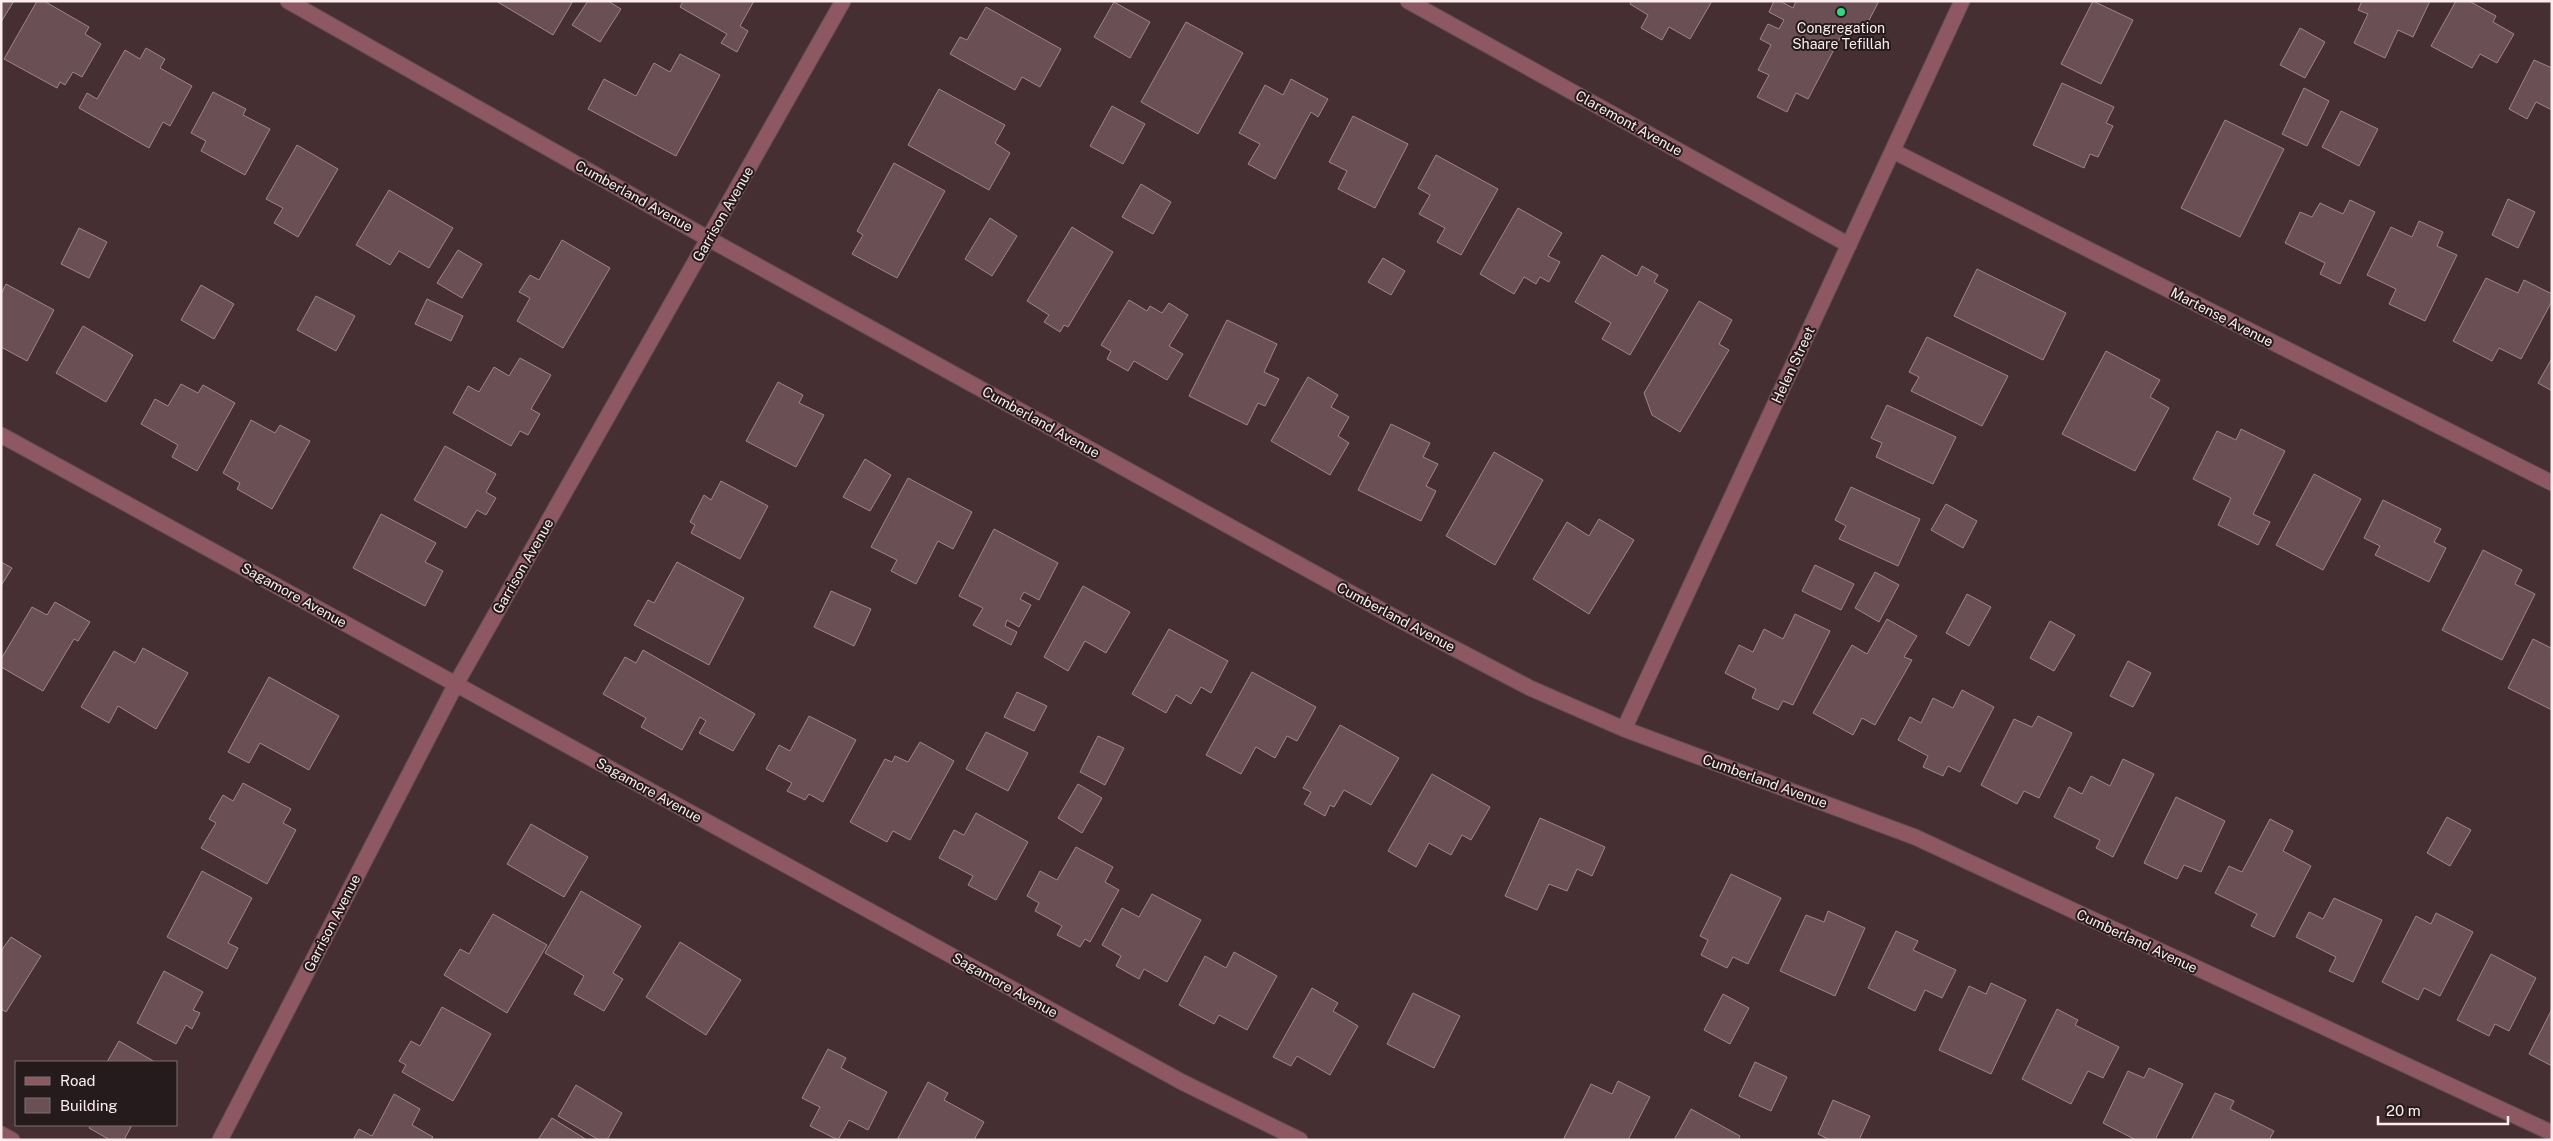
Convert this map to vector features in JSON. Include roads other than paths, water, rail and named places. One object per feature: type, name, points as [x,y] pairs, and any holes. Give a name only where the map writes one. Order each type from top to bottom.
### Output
[{"type":"street","name":"Cumberland Avenue","points":[[288,1],[709,239],[1394,616],[1530,688],[1624,729],[1915,838],[2552,1133]]},
{"type":"street","name":"Garrison Avenue","points":[[220,1140],[456,684],[843,1]]},
{"type":"street","name":"Claremont Avenue","points":[[1408,1],[1849,245]]},
{"type":"street","name":"Helen Street","points":[[1624,729],[1962,1]]},
{"type":"street","name":"Martense Avenue","points":[[1893,151],[2552,483]]},
{"type":"street","name":"Sagamore Avenue","points":[[1,435],[1182,1082],[1300,1140]]},
{"type":"street","points":[[1,1134],[12,1140]]},
{"type":"place","name":"Congregation Shaare Tefillah","points":[[1841,12]]}]
